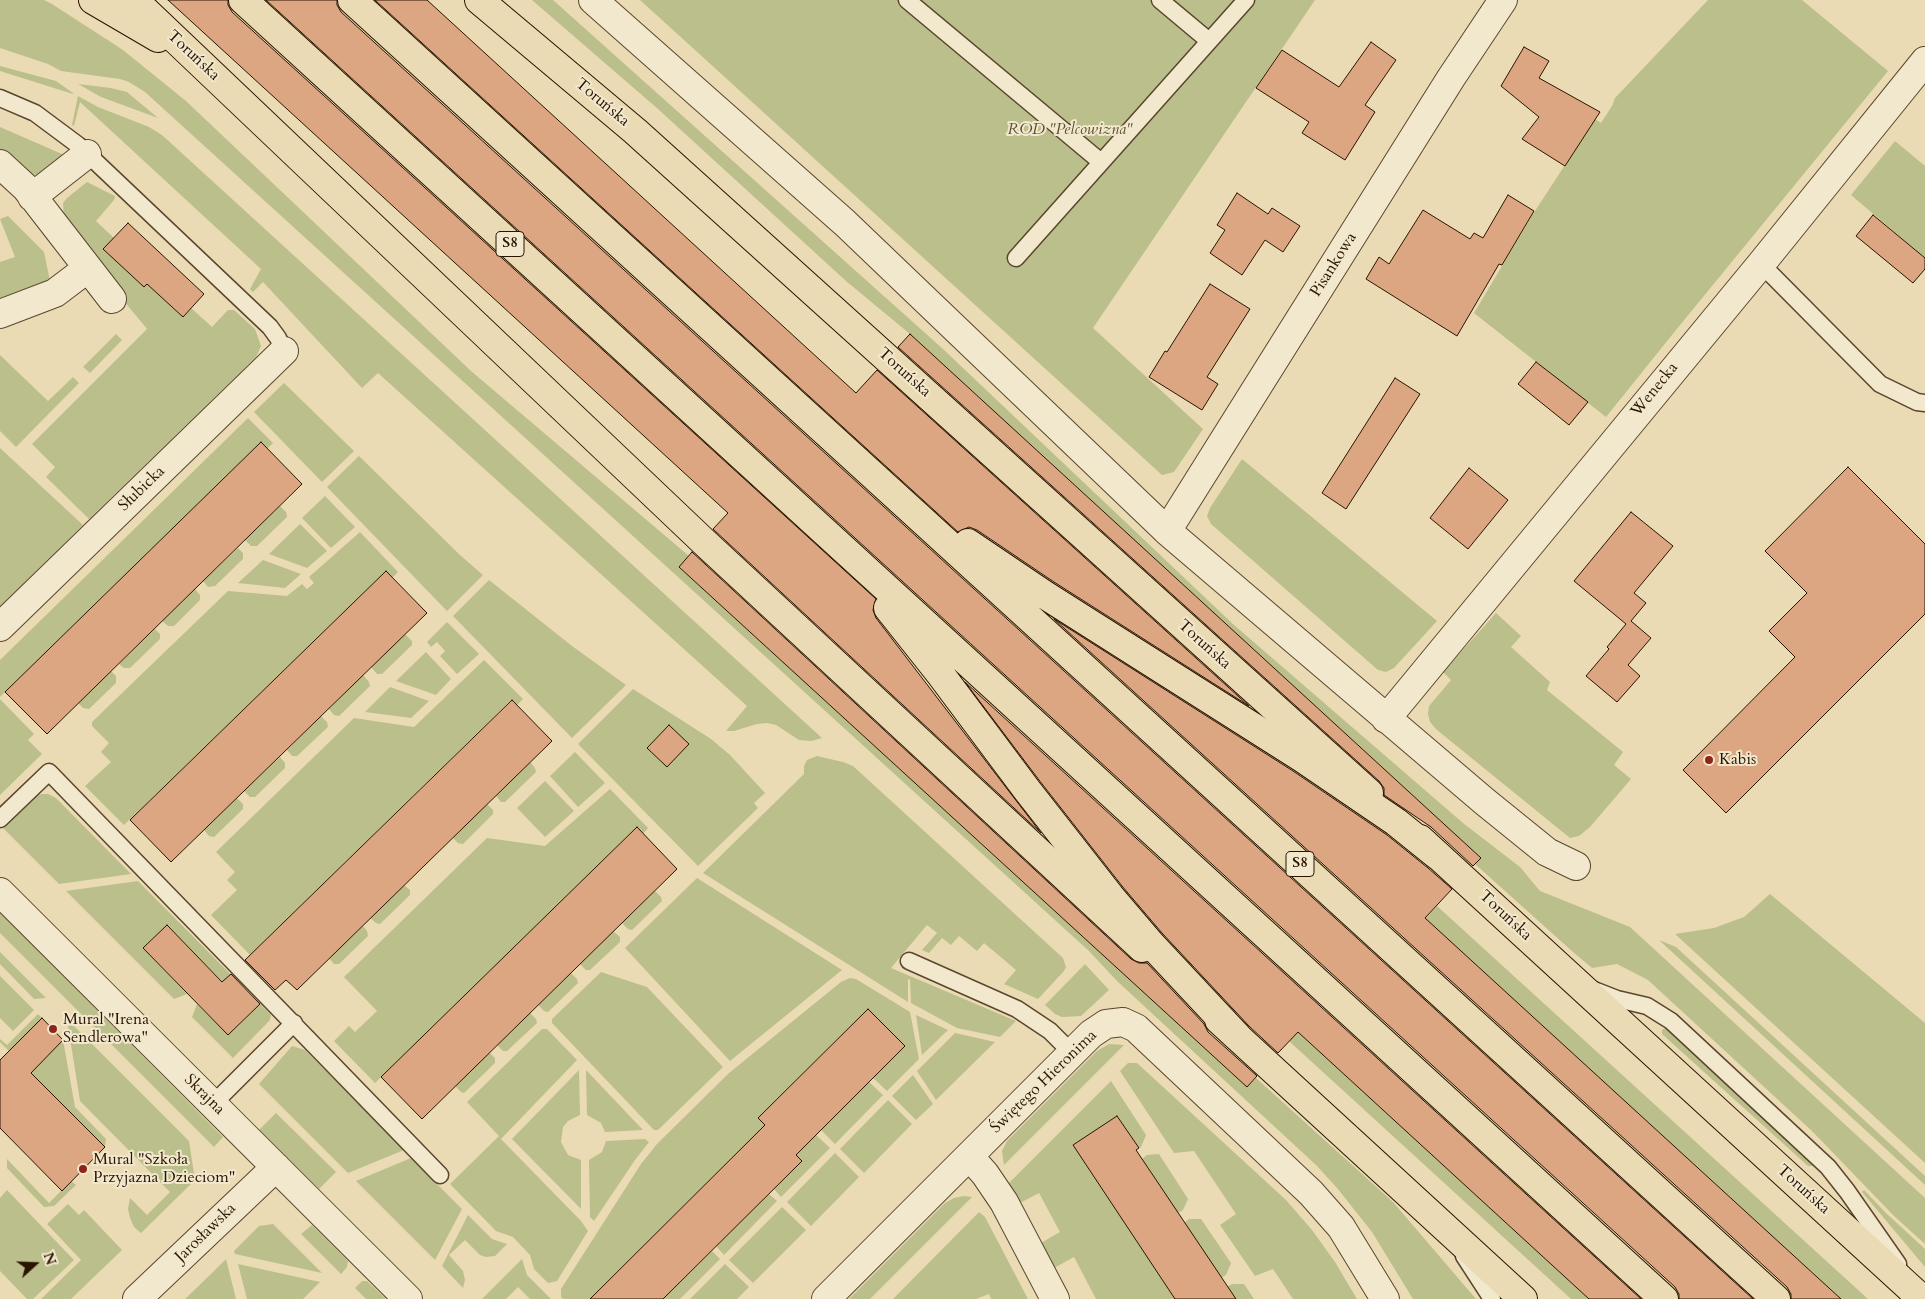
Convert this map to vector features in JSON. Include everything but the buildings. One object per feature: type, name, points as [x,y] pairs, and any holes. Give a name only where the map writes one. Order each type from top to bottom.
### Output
[{"type":"main road","points":[[93,0],[140,26],[180,52],[220,82]]},
{"type":"main road","name":"Toruńska","points":[[134,0],[710,547],[1523,1299]]},
{"type":"main road","name":"S8","points":[[243,0],[1664,1299]]},
{"type":"main road","name":"S8","points":[[352,0],[1776,1299]]},
{"type":"main road","name":"Toruńska","points":[[479,0],[635,131],[1437,855],[1922,1299]]},
{"type":"main road","points":[[823,430],[929,515],[988,556],[1045,595],[1302,758],[1396,822],[1437,855]]},
{"type":"main road","points":[[776,487],[832,544],[888,608],[941,675],[1038,805],[1104,888],[1156,950],[1237,1036]]},
{"type":"street","points":[[593,0],[845,223],[1167,530],[1386,719],[1547,852],[1576,866]]},
{"type":"street","name":"Pisankowa","points":[[1167,530],[1446,86],[1503,0]]},
{"type":"street","name":"Wenecka","points":[[1386,719],[1761,264],[1925,61]]},
{"type":"street","points":[[32,197],[87,154]]},
{"type":"street","points":[[0,164],[13,175],[32,197],[112,299]]},
{"type":"street","points":[[0,314],[56,293],[88,268]]},
{"type":"street","name":"Słubicka","points":[[0,627],[284,351]]},
{"type":"street","name":"Skrajna","points":[[0,892],[408,1299]]},
{"type":"street","name":"Świętego Hieronima","points":[[826,1299],[1091,1034],[1106,1024],[1123,1022],[1136,1028],[1295,1176],[1328,1210],[1354,1246],[1385,1299]]},
{"type":"street","points":[[969,1156],[985,1174],[1004,1202],[1055,1299]]},
{"type":"street","name":"Jarosławska","points":[[137,1299],[276,1167]]},
{"type":"lane","points":[[907,0],[1101,162]]},
{"type":"lane","points":[[1160,0],[1209,41]]},
{"type":"lane","points":[[1016,258],[1246,0]]},
{"type":"lane","points":[[0,98],[19,105],[49,122],[87,154],[270,327],[284,351]]},
{"type":"lane","points":[[1761,264],[1880,384],[1917,402],[1925,403]]},
{"type":"lane","points":[[0,819],[49,772],[440,1174]]},
{"type":"lane","points":[[909,960],[1018,1008],[1050,1031],[1072,1053]]},
{"type":"lane","points":[[1559,966],[1596,990],[1618,999],[1647,1006],[1671,1021],[1828,1167],[1925,1297]]},
{"type":"lane","points":[[213,1104],[294,1023]]},
{"type":"lane","points":[[1424,1208],[1455,1244],[1492,1299]]},
{"type":"green space","points":[[0,0],[44,0],[52,4],[123,50],[186,101],[471,371],[689,556],[679,567],[1247,1087],[1256,1078],[1393,1202],[1476,1299],[1413,1299],[1372,1232],[1316,1165],[1117,981],[1089,951],[145,92],[120,79],[61,71],[48,64],[0,48]]},
{"type":"green space","points":[[532,0],[553,0],[943,349],[1234,625],[1463,823],[1520,867],[1540,891],[1630,927],[1925,1198],[1925,1244],[1894,1216],[1813,1132],[1648,980],[1617,964],[1592,968],[1573,952],[1475,864],[1480,857],[910,334],[846,281],[658,109]]},
{"type":"green space","name":"ROD \"Pelcowizna\"","points":[[640,0],[1315,0],[1093,328],[1203,429],[1174,472],[1162,475]]},
{"type":"green space","points":[[1708,0],[1802,0],[1888,71],[1606,417],[1474,313],[1533,214],[1595,119],[1601,123],[1615,98]]},
{"type":"green space","points":[[0,66],[56,81],[73,94],[0,71]]},
{"type":"green space","points":[[78,84],[127,92],[158,118],[101,97]]},
{"type":"green space","points":[[78,96],[98,107],[149,127],[162,135],[822,738],[811,741],[799,740],[776,725],[767,723],[734,731],[726,731],[747,706],[378,373],[362,388],[263,282],[253,292],[250,289],[261,269],[80,102],[74,126],[72,125]]},
{"type":"green space","points":[[0,127],[62,154],[61,167],[31,176],[0,154]]},
{"type":"green space","points":[[1895,141],[1925,166],[1925,258],[1851,195]]},
{"type":"green space","points":[[87,182],[115,196],[114,200],[96,221],[114,238],[140,277],[183,317],[191,308],[212,327],[228,310],[234,310],[255,329],[261,346],[256,357],[89,519],[46,477],[55,467],[32,444],[147,329],[100,272],[106,268],[89,245],[84,249],[64,219],[63,203]]},
{"type":"green space","points":[[8,216],[44,252],[51,286],[0,304],[0,262],[15,257],[0,219]]},
{"type":"green space","points":[[116,334],[122,340],[90,373],[83,367]]},
{"type":"green space","points":[[0,355],[48,401],[73,377],[79,383],[16,447],[0,431]]},
{"type":"green space","points":[[284,383],[354,451],[322,482],[254,412]]},
{"type":"green space","points":[[248,418],[273,443],[267,449],[260,443],[0,697],[0,660]]},
{"type":"green space","points":[[0,448],[83,525],[0,606]]},
{"type":"green space","points":[[359,456],[483,575],[447,611],[327,487]]},
{"type":"green space","points":[[1242,459],[1437,621],[1394,668],[1386,672],[1378,670],[1211,524],[1207,516],[1210,508]]},
{"type":"green space","points":[[325,496],[355,527],[331,548],[302,518]]},
{"type":"green space","points":[[280,506],[286,512],[287,517],[257,546],[251,546],[245,540]]},
{"type":"green space","points":[[300,524],[327,551],[307,568],[269,554]]},
{"type":"green space","points":[[360,532],[398,572],[392,578],[386,571],[124,825],[85,786],[111,762],[101,752],[109,743],[92,726],[92,722],[228,591],[287,596],[302,584],[307,589],[314,583],[309,577]]},
{"type":"green space","points":[[238,548],[243,553],[243,559],[215,586],[208,587],[203,581]]},
{"type":"green space","points":[[263,560],[301,574],[285,588],[238,583]]},
{"type":"green space","points":[[489,580],[572,646],[626,685],[572,738],[453,616]]},
{"type":"green space","points":[[195,589],[200,595],[200,600],[174,626],[168,626],[162,621]]},
{"type":"green space","points":[[1496,613],[1521,636],[1511,647],[1550,682],[1547,690],[1623,752],[1614,765],[1631,779],[1590,827],[1579,836],[1570,838],[1437,730],[1430,722],[1429,706],[1451,680],[1443,672]]},
{"type":"green space","points":[[447,622],[479,654],[457,674],[440,656],[445,651],[437,642],[431,647],[427,642]]},
{"type":"green space","points":[[155,629],[160,634],[160,639],[130,668],[124,668],[119,664]]},
{"type":"green space","points":[[405,634],[412,641],[412,645],[382,674],[377,674],[371,667]]},
{"type":"green space","points":[[426,652],[451,679],[436,695],[396,681]]},
{"type":"green space","points":[[484,660],[523,699],[517,705],[511,700],[250,955],[211,915],[237,890],[227,880],[235,872],[216,852],[354,718],[414,727]]},
{"type":"green space","points":[[111,671],[116,676],[116,683],[89,709],[83,708],[78,703]]},
{"type":"green space","points":[[363,675],[370,686],[339,716],[334,715],[329,709]]},
{"type":"green space","points":[[390,687],[429,701],[411,718],[365,712]]},
{"type":"green space","points":[[633,689],[711,739],[730,755],[765,793],[754,803],[758,808],[698,866],[578,744]]},
{"type":"green space","points":[[0,699],[34,734],[28,740],[42,754],[0,795]]},
{"type":"green space","points":[[321,716],[327,722],[328,727],[297,756],[292,756],[287,750]]},
{"type":"green space","points":[[575,752],[605,783],[578,807],[550,776]]},
{"type":"green space","points":[[817,756],[853,766],[1063,958],[1066,967],[1064,971],[1038,999],[1004,984],[1016,970],[984,943],[977,951],[959,936],[951,945],[942,938],[929,953],[922,950],[937,933],[927,925],[891,968],[1016,1021],[1000,1037],[957,1028],[911,1003],[910,980],[908,979],[908,1002],[703,873],[804,774],[804,766],[807,760]]},
{"type":"green space","points":[[280,757],[285,763],[285,768],[255,797],[250,797],[244,791]]},
{"type":"green space","points":[[530,762],[536,772],[505,802],[501,802],[496,796]]},
{"type":"green space","points":[[545,781],[574,811],[545,837],[517,808]]},
{"type":"green space","points":[[610,789],[648,828],[643,834],[636,828],[375,1083],[334,1041],[349,1026],[355,1032],[377,1011],[344,977],[487,838],[545,846]]},
{"type":"green space","points":[[48,794],[56,798],[131,874],[59,884],[3,828],[35,796]]},
{"type":"green space","points":[[237,798],[243,804],[243,809],[214,837],[209,836],[204,830]]},
{"type":"green space","points":[[487,804],[493,810],[493,814],[463,844],[458,843],[453,838]]},
{"type":"green space","points":[[697,878],[842,970],[730,1061],[625,948]]},
{"type":"green space","points":[[138,881],[271,1015],[270,1020],[233,1058],[192,1017],[197,1004],[228,1035],[252,1012],[167,925],[143,948],[187,994],[174,999],[66,891]]},
{"type":"green space","points":[[404,885],[410,890],[410,895],[380,924],[370,918]]},
{"type":"green space","points":[[655,891],[662,901],[632,930],[628,929],[622,923]]},
{"type":"green space","points":[[1770,894],[1925,1023],[1925,1163],[1675,934],[1714,928],[1744,917]]},
{"type":"green space","points":[[1437,906],[1868,1299],[1841,1299],[1425,919]]},
{"type":"green space","points":[[0,913],[223,1137],[214,1147],[0,933]]},
{"type":"green space","points":[[363,926],[368,936],[339,964],[334,964],[329,958]]},
{"type":"green space","points":[[613,931],[620,937],[620,942],[590,970],[586,970],[580,964]]},
{"type":"green space","points":[[1659,940],[1676,947],[1925,1176],[1925,1185]]},
{"type":"green space","points":[[0,952],[46,998],[34,999],[0,964]]},
{"type":"green space","points":[[1085,964],[1109,990],[1081,1016],[1062,1017],[1055,1014],[1045,1005]]},
{"type":"green space","points":[[601,972],[647,987],[723,1067],[658,1130],[654,1130],[552,1023],[552,1019]]},
{"type":"green space","points":[[571,973],[578,983],[548,1012],[544,1011],[538,1005]]},
{"type":"green space","points":[[0,976],[34,1010],[13,1031],[0,1018]]},
{"type":"green space","points":[[850,978],[856,979],[910,1012],[919,1059],[887,1091],[873,1078],[905,1046],[868,1009],[758,1118],[765,1125],[599,1290],[608,1299],[563,1299],[561,1297],[561,1289],[641,1164],[657,1144],[729,1073],[841,982]]},
{"type":"green space","points":[[530,1013],[537,1023],[507,1051],[503,1051],[497,1045]]},
{"type":"green space","points":[[38,1014],[42,1018],[9,1051],[0,1042],[0,1039],[7,1045]]},
{"type":"green space","points":[[916,1015],[948,1030],[922,1055]]},
{"type":"green space","points":[[67,1019],[189,1141],[195,1180],[141,1233],[134,1227],[130,1218],[128,1209],[130,1198],[147,1215],[170,1192],[80,1101]]},
{"type":"green space","points":[[1665,1028],[1813,1163],[1812,1166],[1808,1166],[1662,1034],[1662,1030]]},
{"type":"green space","points":[[542,1029],[547,1029],[577,1060],[501,1139],[581,1221],[588,1231],[557,1281],[548,1283],[534,1269],[530,1255],[513,1237],[496,1231],[450,1184],[499,1136],[467,1102]]},
{"type":"green space","points":[[1298,1032],[1589,1299],[1571,1299],[1289,1041]]},
{"type":"green space","points":[[955,1033],[995,1042],[936,1100],[917,1071]]},
{"type":"green space","points":[[63,1040],[75,1107],[106,1139],[105,1147],[20,1062],[41,1062]]},
{"type":"green space","points":[[1109,1044],[1124,1045],[1004,1165],[1002,1151],[1007,1141],[1097,1051]]},
{"type":"green space","points":[[292,1046],[305,1050],[404,1150],[348,1173],[259,1084]]},
{"type":"green space","points":[[489,1052],[495,1058],[495,1063],[464,1093],[461,1092],[455,1086]]},
{"type":"green space","points":[[1128,1063],[1137,1063],[1286,1200],[1312,1230],[1335,1262],[1357,1299],[1293,1299],[1273,1269],[1255,1276],[1220,1225],[1236,1214],[1194,1151],[1174,1153],[1120,1071]]},
{"type":"green space","points":[[579,1070],[580,1115],[568,1121],[563,1127],[561,1142],[568,1155],[581,1160],[581,1209],[512,1139]]},
{"type":"green space","points":[[586,1070],[643,1130],[605,1132],[601,1123],[587,1115]]},
{"type":"green space","points":[[913,1075],[933,1104],[916,1120],[892,1096]]},
{"type":"green space","points":[[1111,1081],[1146,1135],[1141,1147],[1139,1148],[1117,1116],[1073,1145],[1175,1299],[1096,1299],[1074,1257],[1047,1272],[1034,1247],[1060,1232],[1039,1193],[1020,1203],[1009,1183]]},
{"type":"green space","points":[[869,1082],[883,1095],[835,1144],[821,1130]]},
{"type":"green space","points":[[888,1100],[912,1124],[864,1173],[840,1149]]},
{"type":"green space","points":[[276,1113],[336,1172],[319,1189],[259,1130]]},
{"type":"green space","points":[[816,1135],[830,1148],[781,1197],[774,1189],[802,1161],[796,1155]]},
{"type":"green space","points":[[645,1139],[649,1142],[594,1221],[590,1217],[589,1160],[602,1152],[606,1141]]},
{"type":"green space","points":[[835,1153],[859,1177],[811,1226],[787,1202]]},
{"type":"green space","points":[[1159,1154],[1188,1199],[1183,1210],[1178,1213],[1142,1159],[1147,1155]]},
{"type":"green space","points":[[411,1158],[462,1209],[435,1260],[356,1181]]},
{"type":"green space","points":[[7,1159],[49,1203],[71,1181],[76,1185],[54,1206],[44,1207],[7,1168]]},
{"type":"green space","points":[[7,1190],[74,1260],[33,1299],[27,1299],[0,1271],[0,1198]]},
{"type":"green space","points":[[1864,1190],[1925,1249],[1925,1267],[1862,1192]]},
{"type":"green space","points":[[769,1194],[777,1201],[724,1255],[716,1246]]},
{"type":"green space","points":[[972,1197],[870,1299],[849,1299],[945,1203],[954,1198]]},
{"type":"green space","points":[[68,1204],[79,1215],[84,1210],[122,1250],[71,1299],[41,1299],[81,1260],[47,1224]]},
{"type":"green space","points":[[782,1207],[806,1230],[753,1283],[729,1260]]},
{"type":"green space","points":[[979,1212],[985,1217],[1028,1299],[991,1299],[989,1294],[976,1299],[893,1299]]},
{"type":"green space","points":[[468,1215],[492,1239],[507,1244],[495,1256],[486,1257],[480,1255],[465,1240],[449,1255],[463,1271],[465,1280],[463,1288],[442,1266]]},
{"type":"green space","points":[[1189,1219],[1201,1219],[1231,1263],[1226,1275],[1221,1278],[1184,1223]]},
{"type":"green space","points":[[273,1224],[322,1273],[235,1254],[234,1251],[259,1226]]},
{"type":"green space","points":[[312,1225],[348,1261],[347,1267],[341,1274],[301,1234]]},
{"type":"green space","points":[[712,1251],[720,1259],[680,1299],[663,1299]]},
{"type":"green space","points":[[226,1259],[236,1299],[185,1299],[211,1274]]},
{"type":"green space","points":[[522,1259],[527,1275],[551,1299],[530,1299],[518,1287],[506,1299],[482,1299]]},
{"type":"green space","points":[[238,1264],[320,1282],[303,1299],[247,1299]]},
{"type":"green space","points":[[725,1264],[749,1287],[737,1299],[690,1299]]},
{"type":"green space","points":[[362,1281],[367,1281],[386,1299],[366,1299],[355,1288]]},
{"type":"green space","points":[[1232,1284],[1244,1284],[1254,1299],[1235,1299],[1227,1287]]},
{"type":"place","name":"Kabis","points":[[1709,760]]},
{"type":"place","name":"Mural \"Irena Sendlerowa\"","points":[[53,1029]]},
{"type":"place","name":"Mural \"Szkoła Przyjazna Dzieciom\"","points":[[83,1169]]}]
